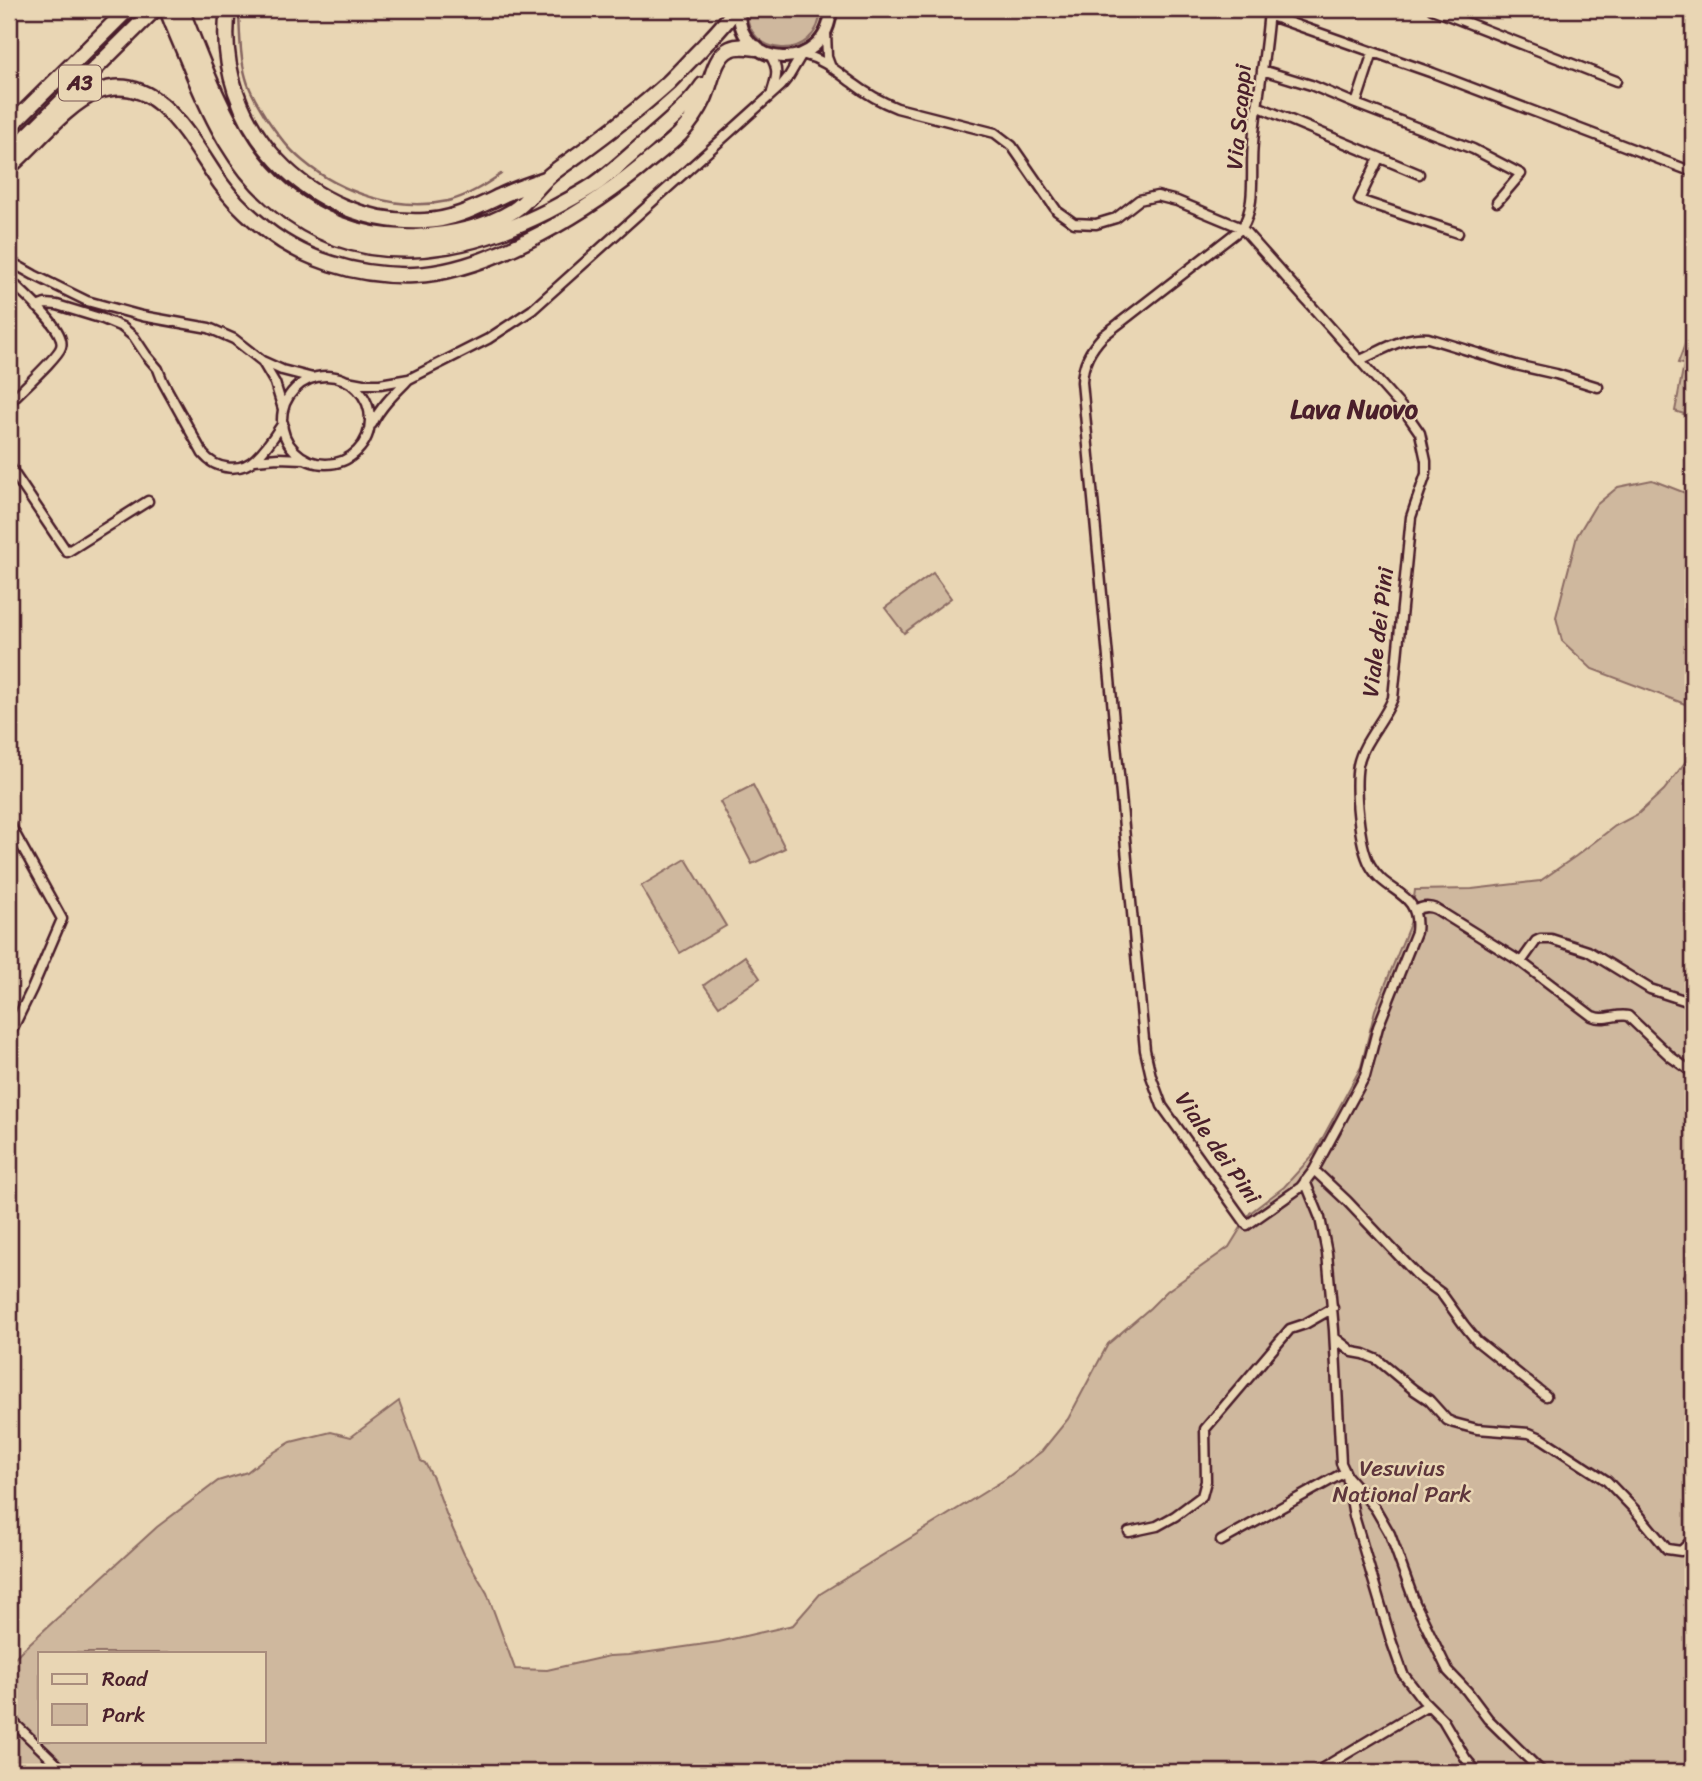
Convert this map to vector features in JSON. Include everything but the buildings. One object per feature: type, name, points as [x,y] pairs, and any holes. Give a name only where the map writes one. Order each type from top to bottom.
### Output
[{"type":"highway","name":"A3","points":[[9,127],[128,9]]},
{"type":"highway","points":[[167,9],[213,118],[225,142],[251,177],[280,205],[314,227],[349,242],[385,249],[426,249],[482,238],[516,227],[566,201],[613,171],[667,124],[690,102],[728,49],[740,46],[757,48]]},
{"type":"highway","points":[[181,9],[224,112],[252,159],[285,193],[306,209],[328,220],[364,233],[385,236],[450,233],[498,219],[514,210],[532,195],[546,178]]},
{"type":"highway","points":[[228,9],[226,39],[232,79],[253,129],[276,161],[306,187],[343,207],[383,219],[426,221],[451,218],[546,178],[619,124],[669,82],[737,9]]},
{"type":"highway","name":"A3","points":[[9,154],[153,11]]},
{"type":"highway","points":[[9,167],[80,101],[96,92],[109,89],[138,90],[163,104],[223,187],[259,224],[278,238],[300,251],[348,269],[394,275],[432,273],[468,265],[509,248],[568,218],[610,191],[688,125],[704,98],[714,70]]},
{"type":"main road","points":[[737,9],[747,38],[757,48],[780,57],[792,57],[812,49],[826,32],[831,9]]},
{"type":"street","points":[[1432,9],[1616,81]]},
{"type":"street","points":[[1269,12],[1693,172]]},
{"type":"street","name":"Via Scappi","points":[[1242,228],[1249,212],[1253,145],[1269,12]]},
{"type":"street","points":[[826,32],[830,65]]},
{"type":"street","points":[[1356,104],[1373,52]]},
{"type":"street","points":[[283,411],[293,391],[313,378],[336,377],[363,384],[409,379],[488,339],[532,310],[772,93],[789,76],[802,54],[830,65],[882,102],[995,133],[1012,146],[1058,211],[1073,223],[1096,224],[1116,218],[1139,200],[1157,196],[1177,201],[1242,228]]},
{"type":"street","points":[[770,55],[776,65],[772,93]]},
{"type":"street","points":[[1262,69],[1311,85],[1473,149],[1521,174],[1497,202]]},
{"type":"street","points":[[1258,106],[1419,174]]},
{"type":"street","points":[[1378,158],[1359,200],[1458,233]]},
{"type":"street","name":"Viale dei Pini","points":[[1242,228],[1360,360],[1405,410],[1420,433],[1426,461],[1426,474],[1410,517],[1393,698],[1358,763],[1357,784],[1362,839],[1371,867],[1410,902],[1417,920],[1416,932],[1378,1027],[1366,1076],[1314,1170],[1301,1187],[1247,1225],[1162,1106],[1144,1050],[1082,382],[1083,368],[1093,347],[1103,336],[1242,228]]},
{"type":"street","points":[[9,261],[87,301],[215,331],[241,343],[262,361],[282,370],[313,378]]},
{"type":"street","points":[[9,279],[52,322],[61,336],[61,347],[51,360],[9,403]]},
{"type":"street","points":[[37,307],[57,304],[122,327],[134,337],[158,369],[208,461],[228,468],[255,460],[306,459]]},
{"type":"street","points":[[1360,360],[1409,339],[1428,338],[1598,387]]},
{"type":"street","points":[[262,361],[275,383],[283,411],[285,434],[290,444],[297,453],[317,463],[339,462],[350,458],[359,450],[382,408],[409,379]]},
{"type":"street","points":[[347,381],[356,387],[369,407],[369,430]]},
{"type":"street","points":[[255,460],[283,423]]},
{"type":"street","points":[[9,466],[67,552],[148,501]]},
{"type":"street","points":[[9,823],[62,919],[9,1036]]},
{"type":"street","points":[[1415,911],[1425,907],[1436,909],[1521,962],[1592,1016],[1628,1016],[1671,1057],[1692,1072]]},
{"type":"street","points":[[1521,962],[1536,941],[1551,939],[1588,951],[1650,989],[1693,1003]]},
{"type":"street","points":[[1314,1170],[1419,1277],[1441,1293],[1477,1341],[1546,1396]]},
{"type":"street","points":[[1306,1181],[1320,1218],[1327,1253],[1333,1308],[1341,1462],[1354,1516],[1403,1674],[1443,1720],[1477,1772]]},
{"type":"street","points":[[1129,1532],[1157,1526],[1202,1496],[1206,1481],[1205,1429],[1290,1329],[1333,1308]]},
{"type":"street","points":[[1335,1338],[1353,1352],[1378,1360],[1429,1400],[1442,1416],[1454,1423],[1477,1429],[1529,1433],[1541,1438],[1607,1481],[1667,1549],[1681,1551],[1693,1539]]},
{"type":"street","points":[[1221,1541],[1346,1474]]},
{"type":"street","points":[[1346,1474],[1375,1508],[1390,1534],[1415,1603],[1448,1671],[1504,1735],[1542,1772]]},
{"type":"street","points":[[1316,1772],[1428,1705]]},
{"type":"street","points":[[9,1718],[65,1772]]},
{"type":"green space","points":[[747,9],[821,9],[817,27],[808,39],[795,46],[782,48],[768,45],[757,37],[749,25]]},
{"type":"green space","points":[[1693,323],[1693,417],[1675,411],[1684,364],[1678,363]]},
{"type":"green space","points":[[1652,480],[1693,496],[1693,707],[1592,669],[1562,641],[1556,617],[1577,536],[1595,506],[1618,487]]},
{"type":"green space","points":[[933,573],[951,598],[904,633],[885,608]]},
{"type":"green space","name":"Vesuvius National Park","points":[[1693,752],[1693,1772],[9,1772],[9,1664],[19,1653],[157,1527],[218,1481],[247,1472],[291,1442],[331,1432],[351,1437],[399,1401],[421,1461],[425,1463],[433,1478],[464,1554],[487,1593],[515,1669],[547,1670],[609,1656],[719,1642],[793,1625],[820,1594],[1004,1480],[1042,1451],[1068,1419],[1108,1344],[1167,1291],[1229,1247],[1250,1213],[1284,1187],[1314,1154],[1361,1067],[1375,1010],[1411,921],[1415,890],[1472,889],[1540,881],[1615,826],[1638,814],[1664,790]]},
{"type":"green space","points":[[753,785],[785,848],[752,864],[720,802]]},
{"type":"green space","points":[[686,859],[726,926],[680,953],[641,886]]},
{"type":"green space","points":[[745,956],[760,978],[719,1006],[704,985]]},
{"type":"waterway","points":[[239,13],[243,62],[251,93],[282,140],[318,172],[352,191],[390,202],[410,204],[455,199],[476,190],[501,174]]},
{"type":"district","name":"Lava Nuovo","points":[[1354,409]]}]
